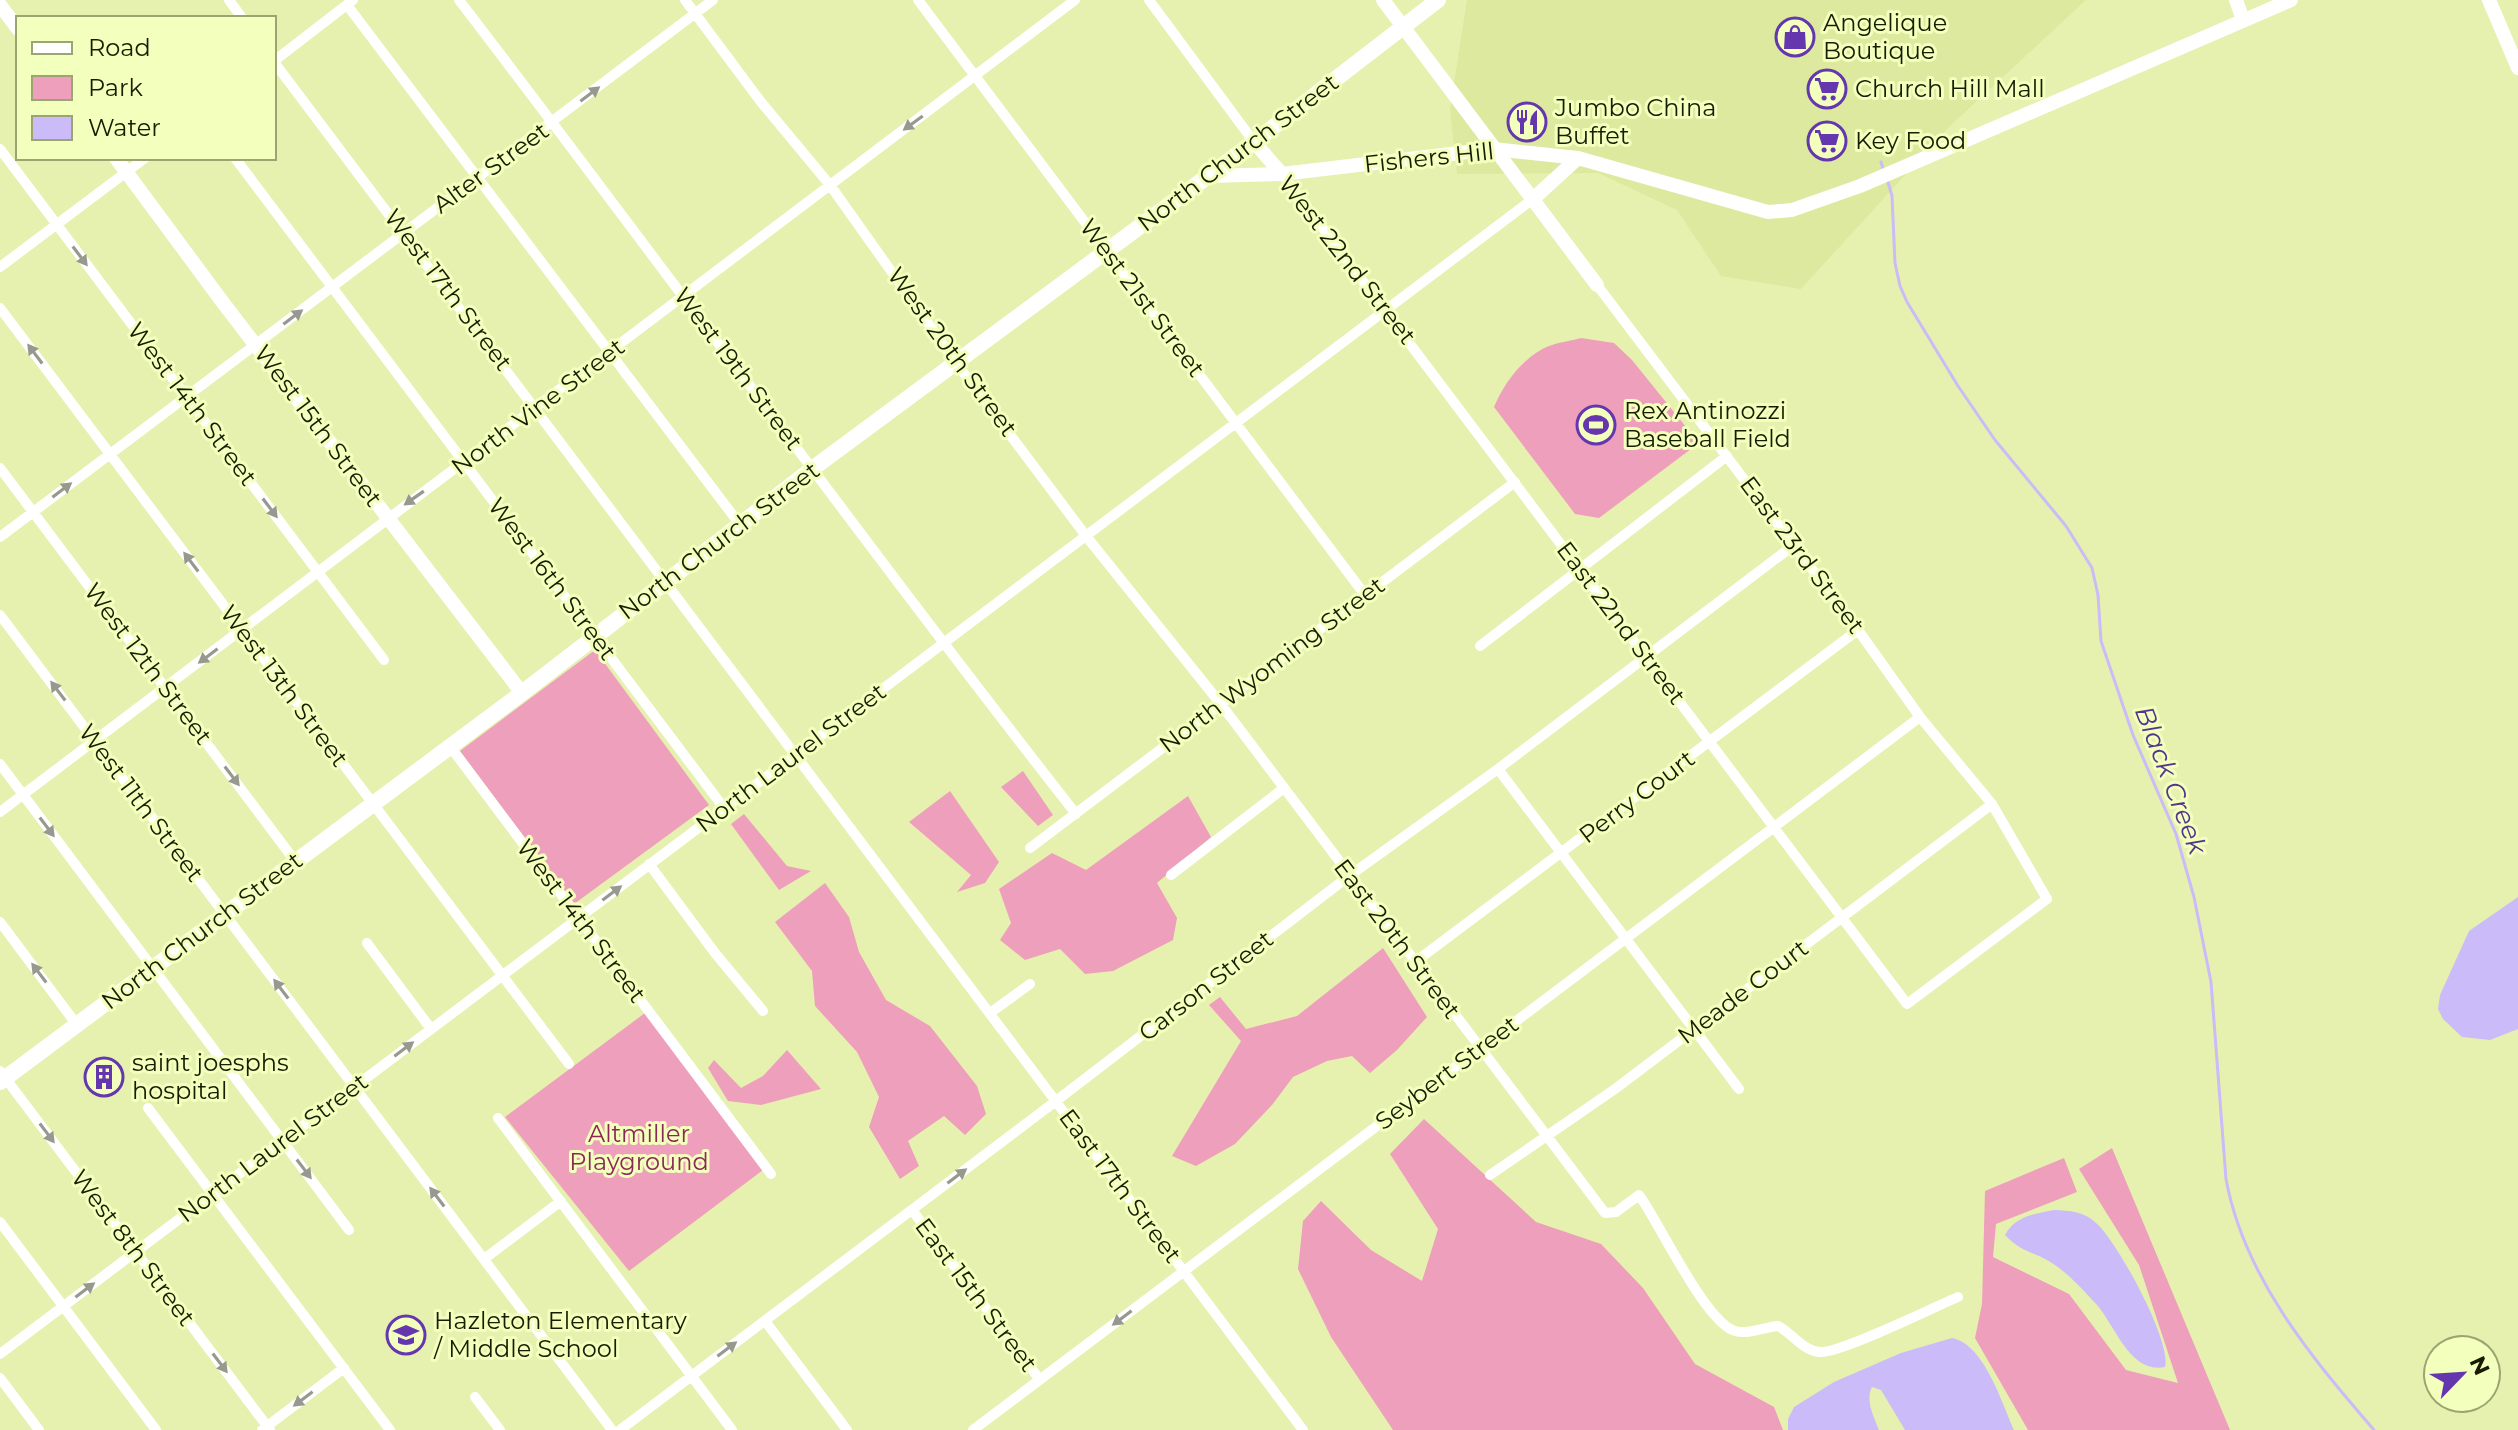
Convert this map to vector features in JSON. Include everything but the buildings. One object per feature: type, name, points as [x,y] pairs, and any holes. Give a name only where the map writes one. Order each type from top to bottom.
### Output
[{"type":"main road","name":"East 23rd Street","points":[[1383,0],[1597,285]]},
{"type":"main road","name":"North Church Street","points":[[2,1077],[77,1025],[522,693],[812,469],[1209,176],[1438,0]]},
{"type":"main road","points":[[2236,0],[2243,20]]},
{"type":"main road","name":"Fishers Hill","points":[[1209,176],[1282,174],[1493,149],[1578,158],[1768,212],[1792,210],[1860,186],[2291,0]]},
{"type":"main road","points":[[2489,0],[2518,68]]},
{"type":"main road","points":[[0,5],[16,26]]},
{"type":"main road","name":"West 22nd Street","points":[[1254,142],[1282,174]]},
{"type":"main road","name":"North Laurel Street","points":[[1533,199],[1578,158]]},
{"type":"main road","name":"West 15th Street","points":[[117,160],[522,693]]},
{"type":"street","name":"West 19th Street","points":[[459,0],[1076,814]]},
{"type":"street","name":"West 20th Street","points":[[685,0],[761,102],[830,185],[957,364],[1086,536],[1220,703]]},
{"type":"street","name":"Alter Street","points":[[0,537],[713,0]]},
{"type":"street","name":"West 21st Street","points":[[918,0],[1365,595]]},
{"type":"street","name":"North Vine Street","points":[[0,812],[1075,0]]},
{"type":"street","name":"West 22nd Street","points":[[1149,0],[1254,142]]},
{"type":"street","points":[[276,59],[350,2],[741,526]]},
{"type":"street","name":"West 17th Street","points":[[276,64],[937,942]]},
{"type":"street","name":"West 14th Street","points":[[0,149],[384,660]]},
{"type":"street","points":[[0,267],[142,160]]},
{"type":"street","name":"West 16th Street","points":[[237,160],[724,808]]},
{"type":"street","name":"West 22nd Street","points":[[1282,174],[1515,482]]},
{"type":"street","name":"North Laurel Street","points":[[0,1354],[1533,199]]},
{"type":"street","name":"East 23rd Street","points":[[1597,285],[1858,630],[1920,717],[1992,804],[2047,899],[1907,1004],[1842,917]]},
{"type":"street","name":"West 13th Street","points":[[0,308],[569,1064]]},
{"type":"street","points":[[1480,646],[1727,456]]},
{"type":"street","name":"West 12th Street","points":[[0,468],[295,861]]},
{"type":"street","name":"East 22nd Street","points":[[1515,482],[1842,917]]},
{"type":"street","name":"North Wyoming Street","points":[[1030,848],[1515,482]]},
{"type":"street","name":"Carson Street","points":[[620,1430],[1349,876],[1498,769],[1794,545]]},
{"type":"street","name":"West 11th Street","points":[[0,615],[612,1430]]},
{"type":"street","name":"Perry Court","points":[[1415,962],[1858,630]]},
{"type":"street","name":"East 20th Street","points":[[1220,703],[1605,1213],[1616,1212],[1639,1195],[1677,1261],[1720,1322],[1735,1331],[1745,1332],[1778,1326],[1804,1346],[1819,1352],[1842,1348],[1958,1297]]},
{"type":"street","name":"Seybert Street","points":[[973,1430],[1920,717]]},
{"type":"street","name":"West 14th Street","points":[[449,745],[771,1174]]},
{"type":"street","points":[[0,764],[349,1230]]},
{"type":"street","points":[[1498,769],[1739,1089]]},
{"type":"street","points":[[1171,875],[1284,788]]},
{"type":"street","name":"Meade Court","points":[[1490,1175],[1615,1089],[1992,804]]},
{"type":"street","points":[[649,864],[763,1011]]},
{"type":"street","points":[[0,922],[77,1025]]},
{"type":"street","name":"East 17th Street","points":[[937,942],[1303,1430]]},
{"type":"street","points":[[367,943],[431,1029]]},
{"type":"street","points":[[990,1013],[1030,984]]},
{"type":"street","name":"West 8th Street","points":[[2,1077],[266,1429]]},
{"type":"street","points":[[148,1108],[390,1430]]},
{"type":"street","points":[[498,1118],[732,1430]]},
{"type":"street","points":[[484,1259],[561,1201]]},
{"type":"street","name":"East 15th Street","points":[[912,1210],[1040,1380]]},
{"type":"street","points":[[0,1222],[156,1430]]},
{"type":"street","points":[[765,1321],[847,1430]]},
{"type":"street","points":[[266,1429],[344,1368]]},
{"type":"street","points":[[0,1378],[39,1430]]},
{"type":"street","points":[[475,1397],[500,1430]]},
{"type":"shaded area","points":[[1467,0],[2086,0],[1950,126],[1801,289],[1721,276],[1677,210],[1598,173],[1457,174],[1450,109]]},
{"type":"green space","name":"Rex Antinozzi Baseball Field","points":[[1581,338],[1614,343],[1632,360],[1699,443],[1599,518],[1575,514],[1494,407],[1509,380],[1531,356],[1549,346]]},
{"type":"green space","points":[[595,650],[709,805],[574,904],[460,751]]},
{"type":"green space","points":[[1023,771],[1053,815],[1038,826],[1001,787]]},
{"type":"green space","points":[[950,791],[999,862],[985,883],[957,892],[971,875],[909,822]]},
{"type":"green space","points":[[1188,796],[1211,837],[1157,883],[1177,918],[1173,940],[1113,971],[1085,974],[1060,949],[1025,960],[1000,940],[1011,923],[999,889],[1052,853],[1086,870]]},
{"type":"green space","points":[[744,814],[787,866],[811,871],[779,890],[731,824]]},
{"type":"green space","points":[[825,883],[849,917],[859,952],[886,1000],[930,1026],[977,1086],[986,1114],[965,1135],[944,1116],[908,1141],[919,1166],[900,1179],[869,1127],[879,1097],[857,1052],[815,1006],[812,971],[775,922]]},
{"type":"green space","points":[[1383,948],[1427,1017],[1397,1050],[1370,1073],[1352,1056],[1327,1061],[1293,1077],[1272,1105],[1235,1144],[1196,1166],[1172,1156],[1241,1041],[1209,1005],[1220,997],[1246,1029],[1297,1016]]},
{"type":"green space","name":"Altmiller Playground","points":[[645,1013],[763,1170],[629,1271],[505,1117]]},
{"type":"green space","points":[[787,1050],[821,1089],[761,1105],[728,1101],[708,1068],[714,1060],[741,1088],[763,1076]]},
{"type":"green space","points":[[1424,1119],[1536,1222],[1601,1244],[1643,1288],[1695,1364],[1774,1407],[1783,1430],[1393,1430],[1331,1337],[1298,1269],[1303,1221],[1321,1201],[1371,1250],[1422,1281],[1438,1229],[1390,1154]]},
{"type":"green space","points":[[2112,1148],[2230,1430],[2028,1430],[1975,1338],[1982,1304],[1985,1191],[2064,1158],[2077,1192],[1996,1224],[1993,1257],[2069,1294],[2126,1370],[2178,1383],[2139,1265],[2079,1169]]},
{"type":"water","points":[[2518,897],[2518,1029],[2490,1040],[2462,1037],[2443,1019],[2438,1009],[2440,995],[2469,931]]},
{"type":"water","points":[[2054,1210],[2076,1212],[2090,1218],[2116,1248],[2151,1314],[2165,1354],[2165,1367],[2153,1367],[2133,1356],[2097,1305],[2070,1277],[2005,1235],[2020,1220]]},
{"type":"water","points":[[1952,1338],[1974,1351],[1983,1363],[2014,1430],[1905,1430],[1881,1390],[1872,1387],[1870,1403],[1879,1430],[1788,1430],[1788,1419],[1794,1407],[1834,1382],[1901,1353]]},
{"type":"waterway","name":"Black Creek","points":[[1881,162],[1884,172]]},
{"type":"waterway","name":"Black Creek","points":[[1887,179],[1892,196],[1895,263],[1907,302],[1995,440],[2066,526],[2092,568],[2098,595],[2101,641],[2133,735],[2176,834],[2194,897],[2211,982],[2226,1179],[2248,1249],[2283,1314],[2327,1374],[2374,1430]]},
{"type":"place","name":"Angelique Boutique","points":[[1795,37]]},
{"type":"place","name":"Church Hill Mall","points":[[1827,89]]},
{"type":"place","name":"Jumbo China Buffet","points":[[1527,122]]},
{"type":"place","name":"Key Food","points":[[1827,141]]},
{"type":"place","name":"Rex Antinozzi Baseball Field","points":[[1596,425]]},
{"type":"place","name":"saint joesphs hospital","points":[[104,1077]]},
{"type":"place","name":"Hazleton Elementary / Middle School","points":[[406,1335]]}]
